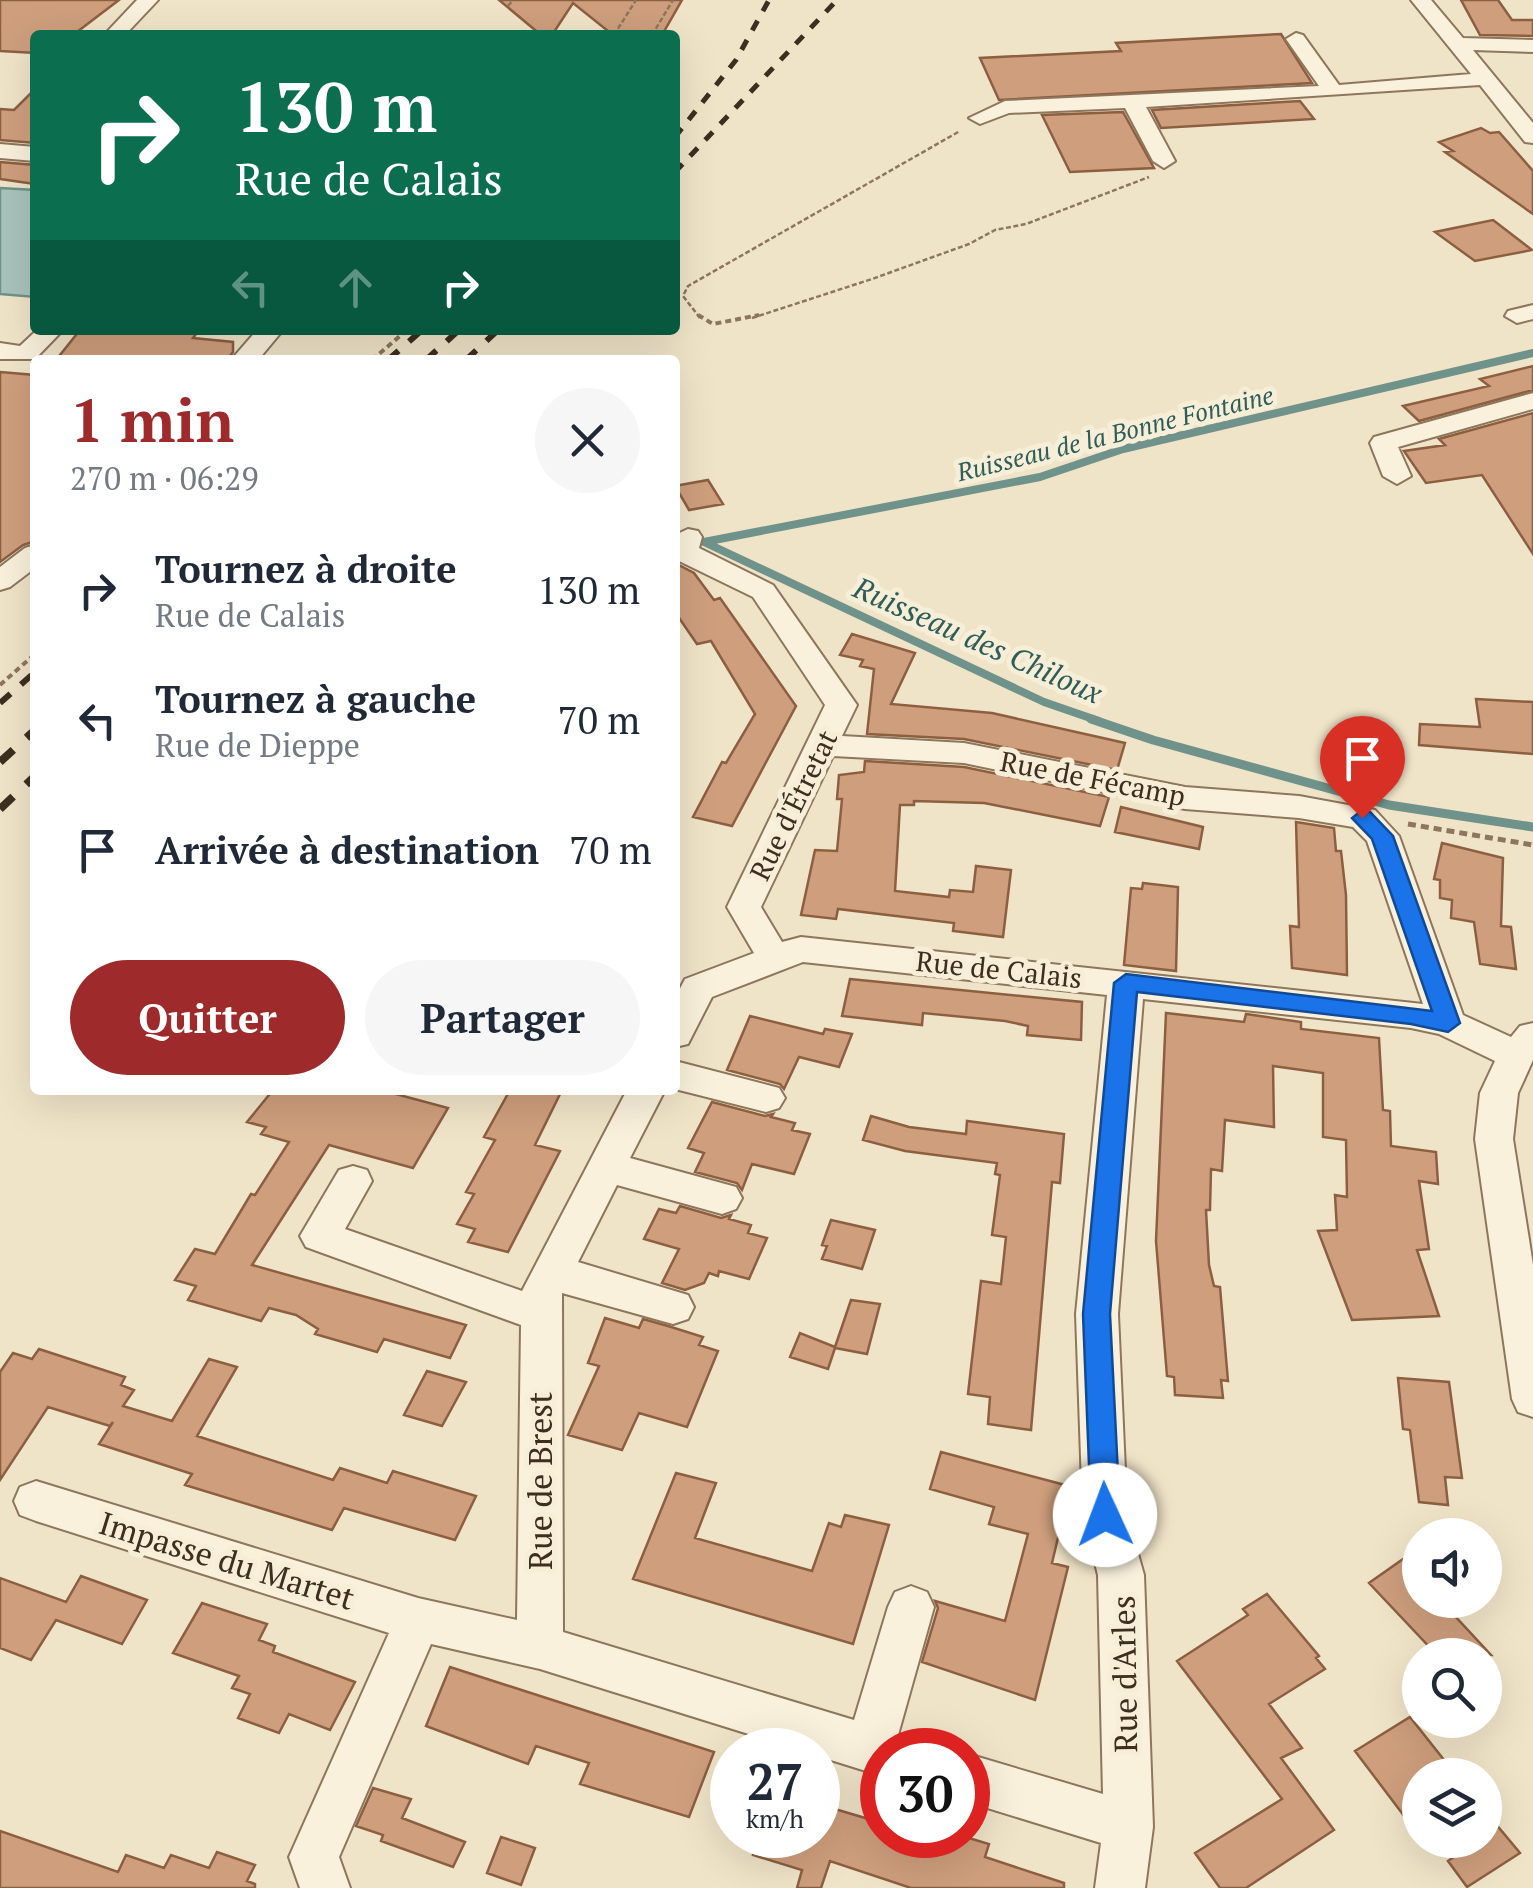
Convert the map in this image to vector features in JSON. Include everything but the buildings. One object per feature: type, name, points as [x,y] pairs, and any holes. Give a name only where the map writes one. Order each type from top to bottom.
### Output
[{"type":"street","points":[[119,30],[148,0]]},
{"type":"street","points":[[1421,0],[1533,138]]},
{"type":"street","points":[[1296,38],[1334,91]]},
{"type":"street","points":[[1456,44],[1533,46]]},
{"type":"street","points":[[1407,98],[1484,79]]},
{"type":"street","points":[[980,118],[1004,106],[1334,91],[1441,92]]},
{"type":"street","points":[[1308,92],[1325,121]]},
{"type":"street","points":[[1132,102],[1164,162]]},
{"type":"street","points":[[0,151],[30,154]]},
{"type":"street","points":[[20,358],[45,335]]},
{"type":"street","points":[[248,355],[266,335]]},
{"type":"street","points":[[1397,476],[1383,443],[1533,400]]},
{"type":"street","name":"Rue d'Étretat","points":[[688,536],[684,552],[762,591],[841,705],[744,907],[774,958]]},
{"type":"street","points":[[0,581],[30,558]]},
{"type":"street","name":"Rue de Fécamp","points":[[824,745],[964,753],[1185,798],[1300,807],[1362,818]]},
{"type":"street","points":[[1362,818],[1382,836],[1448,1023]]},
{"type":"street","name":"Rue de Calais","points":[[774,958],[801,949],[1394,1013],[1448,1023],[1524,1046]]},
{"type":"street","points":[[680,1024],[698,988],[774,958]]},
{"type":"street","name":"Rue d'Arles","points":[[1120,1888],[1128,1827],[1121,1575],[1105,1515],[1096,1314],[1126,983]]},
{"type":"street","points":[[1524,1046],[1499,1093],[1494,1139],[1526,1316],[1533,1399]]},
{"type":"street","points":[[680,1076],[766,1098]]},
{"type":"street","name":"Rue de Brest","points":[[540,1647],[542,1293],[643,1095]]},
{"type":"street","points":[[606,1168],[722,1198]]},
{"type":"street","points":[[353,1181],[320,1236],[541,1315]]},
{"type":"street","points":[[552,1271],[673,1307]]},
{"type":"street","name":"Impasse du Martet","points":[[36,1501],[418,1620]]},
{"type":"street","points":[[881,1728],[910,1608]]},
{"type":"street","points":[[325,1888],[314,1856],[418,1620],[540,1647],[860,1746]]},
{"type":"street","points":[[990,1785],[1128,1827]]},
{"type":"path","points":[[508,6],[513,0]]},
{"type":"path","points":[[617,30],[636,0]]},
{"type":"path","points":[[655,30],[673,0]]},
{"type":"path","points":[[980,118],[871,186],[854,190],[688,286],[683,296],[703,320],[712,324],[750,318],[1152,176],[1162,169],[1164,162]]},
{"type":"path","points":[[378,355],[400,335]]},
{"type":"path","points":[[0,684],[30,658]]},
{"type":"path","points":[[1362,818],[1533,844]]},
{"type":"water","points":[[0,188],[30,190],[30,297],[0,294]]},
{"type":"waterway","name":"Ruisseau de la Bonne Fontaine","points":[[1099,721],[1044,702],[704,542],[1040,477],[1123,449],[1533,353]]},
{"type":"waterway","name":"Ruisseau des Chiloux","points":[[1091,719],[1389,805],[1533,827]]},
{"type":"railway","points":[[680,131],[736,60],[769,0]]},
{"type":"railway","points":[[680,167],[837,0]]},
{"type":"railway","points":[[394,355],[416,335]]},
{"type":"railway","points":[[432,355],[454,335]]},
{"type":"railway","points":[[471,355],[493,335]]},
{"type":"railway","points":[[0,703],[30,676]]},
{"type":"railway","points":[[0,762],[30,735]]},
{"type":"railway","points":[[0,809],[30,781]]},
{"type":"route","points":[[1105,1515],[1096,1314],[1126,983],[1411,1015],[1448,1023],[1382,836],[1362,818]]}]
